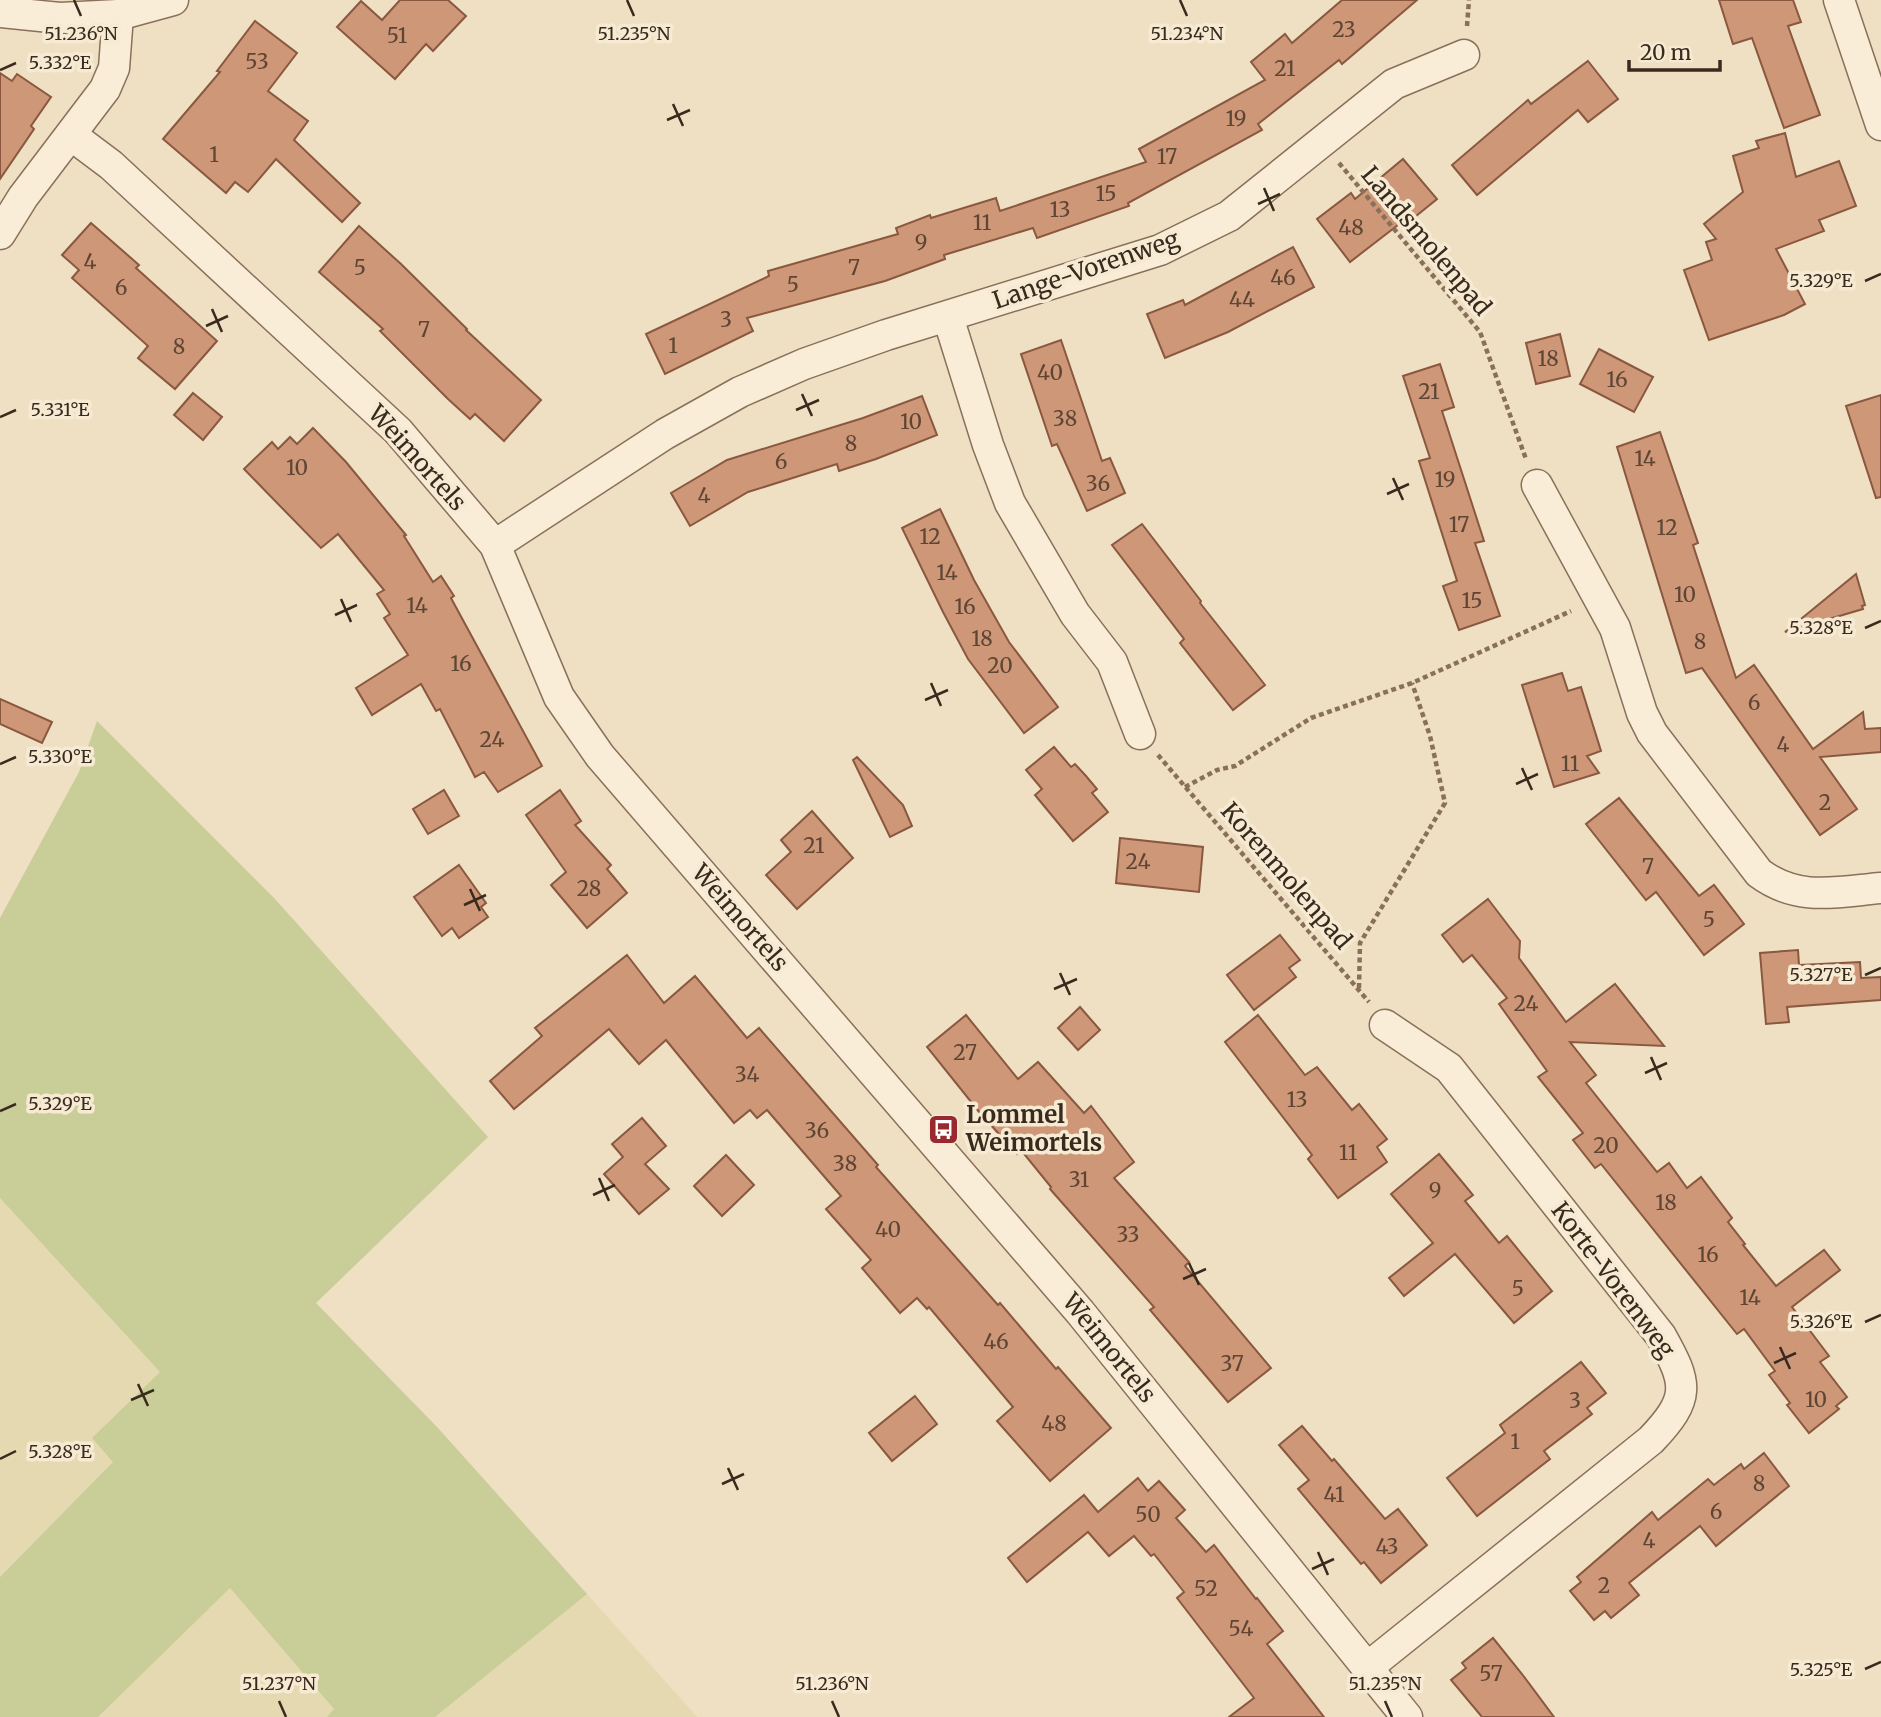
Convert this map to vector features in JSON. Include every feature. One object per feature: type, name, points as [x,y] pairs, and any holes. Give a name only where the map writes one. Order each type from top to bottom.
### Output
[{"type":"street","points":[[0,12],[60,18],[118,15],[173,0]]},
{"type":"street","points":[[1839,0],[1881,125]]},
{"type":"street","points":[[0,234],[23,197],[104,89],[114,68],[118,15]]},
{"type":"street","name":"Lange-Vorenweg","points":[[495,545],[664,434],[740,392],[804,364],[886,335],[1160,250],[1229,216],[1394,84],[1464,55]]},
{"type":"street","name":"Weimortels","points":[[71,135],[111,165],[398,431],[495,545],[559,697],[600,756],[1080,1312],[1408,1717]]},
{"type":"street","points":[[948,317],[988,445],[1010,503],[1074,614],[1112,662],[1140,734]]},
{"type":"street","points":[[1537,485],[1615,628],[1642,713],[1652,733],[1759,873],[1790,890],[1811,894],[1881,888]]},
{"type":"street","name":"Korte-Vorenweg","points":[[1368,1667],[1651,1440],[1671,1419],[1682,1390],[1682,1376],[1661,1336],[1449,1068],[1385,1025]]},
{"type":"path","name":"Landsmolenpad","points":[[1322,143],[1480,332],[1516,435],[1537,485]]},
{"type":"path","name":"Korenmolenpad","points":[[1185,787],[1217,770],[1235,766],[1311,718],[1412,683],[1566,615],[1597,594]]},
{"type":"path","name":"Korenmolenpad","points":[[1359,988],[1360,943],[1445,803],[1430,736],[1412,683]]},
{"type":"path","name":"Korenmolenpad","points":[[1140,734],[1359,988],[1385,1025]]},
{"type":"shaded area","points":[[0,1198],[160,1372],[92,1438],[114,1462],[0,1577]]},
{"type":"shaded area","points":[[230,1588],[335,1710],[327,1717],[98,1717]]},
{"type":"shaded area","points":[[587,1594],[697,1717],[435,1717]]},
{"type":"green space","points":[[97,721],[275,899],[488,1137],[316,1303],[438,1428],[587,1594],[435,1717],[327,1717],[334,1709],[230,1588],[98,1717],[0,1717],[0,1577],[113,1462],[92,1438],[160,1372],[0,1198],[0,918],[79,772]]},
{"type":"building","points":[[400,0],[448,0],[466,16],[433,51],[426,44],[395,79],[337,27],[361,1],[382,20]]},
{"type":"building","points":[[1342,0],[1417,0],[1342,64],[1339,60],[1258,124],[1262,130],[1128,203],[1129,206],[1037,238],[1033,228],[944,255],[945,259],[885,281],[747,318],[753,331],[665,374],[646,334],[769,276],[768,271],[898,234],[896,228],[930,215],[931,218],[996,198],[1000,211],[1146,162],[1139,149],[1265,80],[1251,62],[1285,34],[1292,43]]},
{"type":"building","points":[[1719,0],[1793,0],[1801,22],[1788,26],[1820,115],[1784,128],[1752,38],[1733,44]]},
{"type":"building","points":[[255,21],[297,53],[268,91],[308,121],[294,140],[360,203],[342,222],[276,159],[248,192],[235,182],[226,193],[163,139],[220,72],[217,71]]},
{"type":"building","points":[[1588,61],[1618,99],[1588,122],[1578,110],[1477,195],[1452,165],[1528,100],[1531,104]]},
{"type":"building","points":[[0,73],[12,81],[17,74],[51,97],[31,126],[34,129],[0,179]]},
{"type":"building","points":[[1785,133],[1796,177],[1839,161],[1856,206],[1819,220],[1824,231],[1776,249],[1805,304],[1784,315],[1709,340],[1684,270],[1712,260],[1706,242],[1716,239],[1704,224],[1743,192],[1733,156],[1759,148],[1756,141]]},
{"type":"building","points":[[1403,159],[1437,199],[1410,221],[1407,218],[1350,262],[1317,219],[1351,193],[1355,199]]},
{"type":"building","points":[[91,223],[139,265],[136,268],[217,341],[175,389],[138,358],[148,346],[72,278],[79,270],[62,255]]},
{"type":"building","points":[[359,226],[541,400],[504,441],[475,414],[470,419],[448,399],[380,331],[383,329],[319,272]]},
{"type":"building","points":[[1293,247],[1314,287],[1228,332],[1165,358],[1147,314],[1183,300],[1185,305]]},
{"type":"building","points":[[1560,334],[1570,376],[1536,384],[1526,343]]},
{"type":"building","points":[[1061,340],[1102,461],[1110,458],[1125,493],[1087,511],[1057,444],[1052,446],[1021,354]]},
{"type":"building","points":[[1599,349],[1653,377],[1634,412],[1580,384]]},
{"type":"building","points":[[1440,364],[1454,407],[1442,411],[1484,541],[1475,543],[1500,616],[1459,630],[1443,586],[1457,581],[1419,461],[1430,458],[1403,376]]},
{"type":"building","points":[[193,393],[222,417],[203,440],[174,415]]},
{"type":"building","points":[[1881,395],[1881,497],[1876,498],[1846,406]]},
{"type":"building","points":[[922,396],[937,435],[876,459],[839,471],[837,464],[748,492],[690,526],[671,493],[727,460],[863,418]]},
{"type":"building","points":[[313,428],[346,462],[406,535],[404,536],[433,582],[441,576],[542,766],[498,792],[484,772],[475,777],[440,709],[436,711],[421,684],[372,715],[356,688],[408,655],[384,618],[390,614],[377,594],[384,590],[338,534],[321,548],[244,469],[272,442],[278,449],[290,437],[297,444]]},
{"type":"building","points":[[1660,432],[1698,543],[1693,545],[1736,678],[1754,665],[1813,749],[1863,712],[1865,729],[1881,728],[1881,752],[1820,757],[1857,809],[1820,835],[1702,668],[1686,673],[1617,447]]},
{"type":"building","points":[[940,509],[974,580],[1009,642],[1058,707],[1024,733],[968,659],[902,528]]},
{"type":"building","points":[[1142,524],[1265,685],[1233,710],[1180,643],[1184,639],[1112,545]]},
{"type":"building","points":[[1856,574],[1865,605],[1862,606],[1863,609],[1785,632]]},
{"type":"building","points":[[1562,673],[1568,691],[1581,687],[1601,751],[1587,756],[1599,773],[1554,787],[1522,685]]},
{"type":"building","points":[[0,699],[52,722],[42,743],[0,724]]},
{"type":"building","points":[[1054,747],[1071,767],[1075,764],[1097,789],[1092,793],[1108,812],[1073,841],[1035,795],[1042,789],[1026,770]]},
{"type":"building","points":[[857,757],[903,805],[912,826],[890,837],[853,760]]},
{"type":"building","points":[[444,790],[459,816],[428,834],[413,809]]},
{"type":"building","points":[[560,790],[581,821],[575,825],[611,865],[607,869],[627,893],[587,928],[551,885],[566,872],[526,815]]},
{"type":"building","points":[[1619,798],[1699,896],[1714,885],[1744,924],[1704,955],[1656,892],[1646,900],[1586,824]]},
{"type":"building","points":[[812,811],[853,858],[797,909],[766,875],[791,852],[781,840]]},
{"type":"building","points":[[1120,838],[1203,847],[1199,892],[1116,883]]},
{"type":"building","points":[[459,865],[486,903],[481,907],[488,917],[459,938],[452,928],[442,936],[414,897]]},
{"type":"building","points":[[1488,899],[1520,941],[1519,958],[1566,1022],[1615,984],[1664,1046],[1570,1042],[1596,1075],[1586,1083],[1657,1172],[1669,1163],[1687,1188],[1701,1177],[1732,1218],[1728,1222],[1745,1244],[1743,1245],[1776,1286],[1824,1250],[1840,1270],[1792,1307],[1829,1356],[1820,1362],[1847,1397],[1836,1406],[1839,1409],[1809,1433],[1787,1405],[1790,1403],[1769,1375],[1775,1371],[1744,1329],[1737,1334],[1601,1164],[1595,1168],[1573,1140],[1583,1133],[1538,1077],[1547,1071],[1499,1004],[1507,998],[1472,955],[1463,962],[1442,935]]},
{"type":"building","points":[[1280,935],[1300,960],[1289,968],[1296,977],[1254,1010],[1227,975]]},
{"type":"building","points":[[1798,950],[1799,965],[1860,962],[1861,978],[1881,977],[1881,1000],[1787,1007],[1789,1022],[1766,1024],[1760,953]]},
{"type":"building","points":[[627,955],[664,1003],[695,976],[747,1038],[759,1028],[878,1165],[876,1167],[1111,1428],[1050,1481],[997,1421],[1013,1407],[929,1307],[927,1309],[917,1298],[900,1313],[862,1268],[871,1260],[826,1209],[841,1196],[767,1110],[757,1118],[750,1110],[734,1123],[666,1040],[639,1064],[609,1029],[514,1109],[490,1081],[542,1036],[535,1028]]},
{"type":"building","points":[[1080,1007],[1100,1030],[1078,1050],[1058,1028]]},
{"type":"building","points":[[966,1015],[1018,1079],[1038,1062],[1084,1113],[1091,1106],[1134,1162],[1114,1178],[1189,1262],[1185,1266],[1271,1368],[1228,1402],[1150,1310],[1154,1307],[1050,1189],[1021,1150],[1017,1154],[927,1047]]},
{"type":"building","points":[[1258,1015],[1305,1075],[1317,1067],[1352,1110],[1359,1104],[1387,1139],[1377,1147],[1387,1162],[1338,1198],[1308,1159],[1312,1155],[1225,1042]]},
{"type":"building","points":[[642,1118],[666,1146],[645,1164],[669,1189],[639,1214],[604,1174],[623,1157],[612,1144]]},
{"type":"building","points":[[1439,1154],[1473,1195],[1465,1201],[1499,1243],[1507,1236],[1552,1291],[1514,1323],[1455,1254],[1404,1296],[1389,1278],[1433,1243],[1391,1194]]},
{"type":"building","points":[[726,1155],[754,1185],[722,1216],[694,1186]]},
{"type":"building","points":[[1581,1362],[1606,1393],[1587,1408],[1592,1414],[1544,1451],[1550,1459],[1477,1516],[1447,1478],[1505,1433],[1500,1425]]},
{"type":"building","points":[[915,1396],[937,1424],[892,1461],[869,1433]]},
{"type":"building","points":[[1302,1426],[1385,1519],[1398,1509],[1427,1545],[1381,1583],[1364,1562],[1361,1564],[1298,1489],[1309,1480],[1279,1445]]},
{"type":"building","points":[[1764,1453],[1789,1486],[1716,1546],[1700,1526],[1629,1583],[1639,1595],[1611,1618],[1605,1611],[1594,1620],[1570,1591],[1581,1582],[1577,1577],[1652,1512],[1658,1520],[1708,1479],[1714,1485],[1741,1464],[1744,1469]]},
{"type":"building","points":[[1138,1478],[1148,1491],[1159,1481],[1185,1510],[1176,1518],[1206,1552],[1214,1545],[1283,1631],[1267,1644],[1324,1717],[1229,1717],[1254,1698],[1177,1598],[1184,1592],[1154,1554],[1151,1556],[1134,1536],[1109,1556],[1088,1532],[1027,1582],[1008,1558],[1084,1495],[1098,1512]]},
{"type":"building","points":[[1493,1638],[1554,1717],[1482,1717],[1451,1680],[1466,1668],[1462,1663]]},
{"type":"place","name":"Lommel Weimortels","points":[[943,1129]]}]
